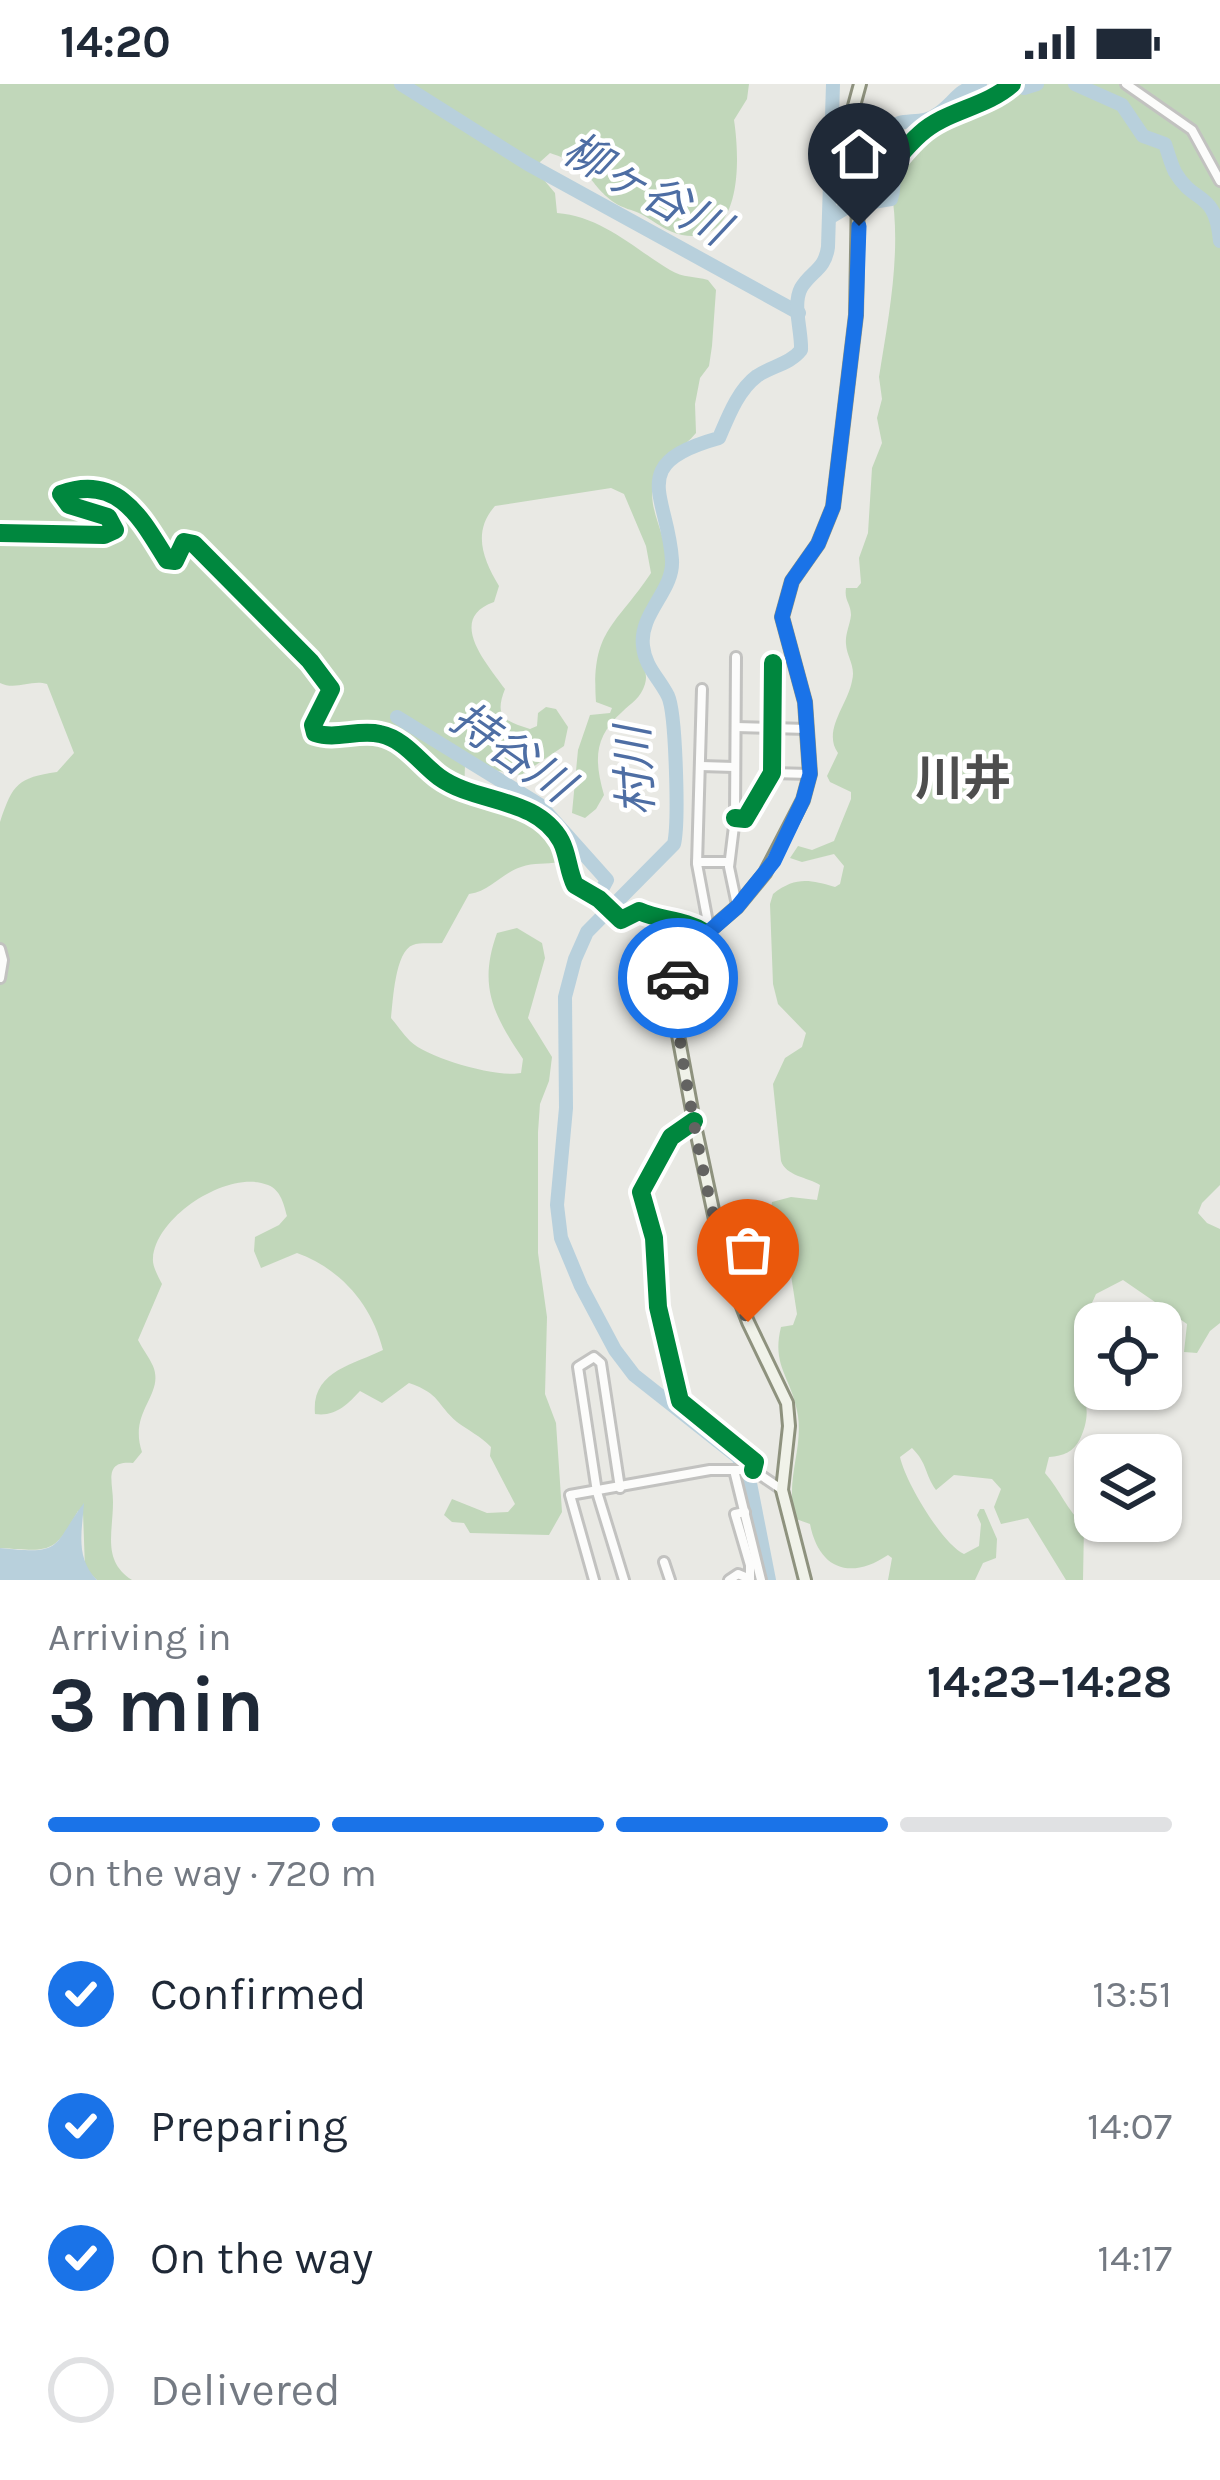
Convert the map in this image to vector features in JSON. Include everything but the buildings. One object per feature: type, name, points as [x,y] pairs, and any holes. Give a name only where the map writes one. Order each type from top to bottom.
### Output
[{"type":"main road","points":[[805,1580],[782,1490],[787,1403],[748,1322],[724,1257],[694,1121],[676,1001],[678,970],[688,950],[737,907],[774,861],[810,774],[808,729],[782,617],[792,581],[818,544],[833,507],[856,315],[859,191],[848,128],[860,84]]},
{"type":"street","points":[[859,191],[886,175],[920,134],[998,96],[1012,84]]},
{"type":"street","points":[[1126,84],[1192,130],[1220,181]]},
{"type":"street","points":[[0,533],[104,535],[115,530],[108,518],[69,505],[61,496],[69,491],[101,490],[119,498],[143,520],[167,560],[175,561],[184,542],[194,544],[310,661],[331,689],[313,725],[315,733],[366,733],[393,739],[453,785],[512,804],[538,818],[561,841],[575,885],[621,920],[640,911],[707,930]]},
{"type":"street","points":[[736,657],[735,818],[729,862],[737,907]]},
{"type":"street","points":[[735,818],[745,819],[772,773],[773,663]]},
{"type":"street","points":[[702,688],[697,862],[707,930]]},
{"type":"street","points":[[736,727],[808,729]]},
{"type":"street","points":[[701,766],[734,767]]},
{"type":"street","points":[[772,773],[810,774]]},
{"type":"street","points":[[697,862],[729,862]]},
{"type":"street","points":[[0,949],[0,978]]},
{"type":"street","points":[[694,1121],[671,1137],[640,1192],[654,1238],[658,1307],[680,1401],[754,1462],[753,1471]]},
{"type":"street","points":[[620,1488],[601,1363],[594,1357],[578,1367],[597,1492],[624,1580]]},
{"type":"street","points":[[594,1580],[570,1495],[710,1469],[753,1471],[782,1490]]},
{"type":"street","points":[[736,1470],[761,1580]]},
{"type":"street","points":[[729,1580],[738,1574],[750,1580],[735,1514],[745,1512]]},
{"type":"street","points":[[664,1562],[670,1580]]},
{"type":"green space","points":[[0,84],[749,84],[747,99],[734,120],[733,196],[717,227],[702,235],[676,234],[618,205],[565,159],[550,153],[540,162],[544,180],[555,193],[557,213],[603,227],[675,273],[708,280],[716,290],[709,366],[700,378],[696,433],[667,460],[653,484],[654,509],[667,559],[640,638],[645,684],[601,740],[598,760],[604,795],[585,818],[572,813],[578,750],[590,715],[610,713],[612,708],[596,702],[597,659],[608,631],[651,573],[646,546],[624,494],[611,488],[495,506],[488,516],[482,546],[499,586],[494,602],[473,620],[472,631],[482,656],[505,689],[501,712],[530,729],[537,726],[538,713],[546,707],[556,709],[568,727],[564,746],[521,775],[465,765],[464,796],[529,821],[560,845],[559,862],[521,867],[469,894],[442,943],[407,949],[394,989],[391,1018],[419,1047],[480,1070],[521,1073],[523,1059],[492,999],[491,952],[497,933],[517,928],[542,943],[545,958],[528,1018],[552,1057],[538,1132],[538,1253],[547,1317],[545,1394],[556,1423],[562,1512],[549,1535],[470,1533],[464,1523],[444,1515],[452,1499],[487,1513],[508,1512],[515,1504],[490,1456],[491,1447],[419,1387],[409,1383],[382,1403],[360,1391],[335,1412],[315,1414],[320,1388],[327,1379],[383,1350],[363,1304],[327,1269],[297,1253],[261,1268],[254,1251],[255,1237],[287,1216],[276,1190],[252,1182],[215,1190],[197,1200],[180,1212],[157,1242],[153,1261],[162,1284],[138,1340],[155,1376],[140,1425],[142,1452],[133,1463],[117,1465],[112,1474],[113,1555],[132,1580],[97,1580],[85,1568],[83,1513],[78,1511],[49,1547],[0,1548],[0,822],[19,785],[57,772],[74,753],[47,684],[0,683]]},
{"type":"green space","points":[[1023,84],[1220,84],[1220,1185],[1198,1213],[1220,1229],[1220,1323],[1197,1353],[1184,1352],[1187,1324],[1182,1321],[1182,1302],[1155,1302],[1123,1280],[1096,1294],[1092,1302],[1074,1302],[1074,1410],[1087,1410],[1085,1425],[1082,1434],[1074,1434],[1071,1450],[1049,1457],[1045,1473],[1074,1514],[1074,1542],[1084,1542],[1083,1580],[1066,1580],[1028,1518],[1001,1524],[994,1507],[1001,1489],[992,1479],[954,1475],[936,1490],[912,1448],[900,1457],[903,1468],[935,1525],[964,1554],[979,1546],[977,1515],[984,1509],[997,1539],[996,1558],[983,1563],[975,1580],[888,1580],[892,1558],[888,1555],[861,1567],[829,1561],[814,1540],[810,1524],[796,1519],[793,1506],[798,1416],[780,1362],[779,1341],[781,1327],[793,1325],[797,1314],[782,1217],[771,1208],[772,1202],[791,1197],[817,1200],[820,1185],[792,1173],[781,1161],[773,1084],[785,1058],[802,1047],[806,1033],[778,1004],[770,904],[773,894],[796,882],[835,887],[844,866],[834,854],[802,862],[790,858],[798,846],[812,850],[834,841],[851,799],[851,792],[827,776],[838,753],[834,727],[853,676],[846,644],[851,615],[846,588],[861,583],[859,558],[868,533],[872,468],[882,443],[877,418],[882,399],[879,377],[895,258],[891,188],[924,139],[944,125],[1001,104]]},
{"type":"water","points":[[84,1503],[83,1553],[97,1580],[0,1580],[0,1548],[36,1550],[54,1545]]},
{"type":"waterway","name":"柳ヶ谷川","points":[[401,84],[528,164],[799,313]]},
{"type":"waterway","name":"村川","points":[[769,1580],[749,1478],[738,1457],[634,1375],[615,1350],[561,1238],[557,1205],[566,1108],[565,997],[587,932],[674,844],[676,768],[671,706],[643,646],[646,623],[671,571],[659,484],[671,459],[719,438],[750,382],[801,350],[798,295],[824,261],[828,247],[833,84]]},
{"type":"waterway","points":[[829,218],[849,206],[891,199],[888,156],[899,123],[934,116],[980,84]]},
{"type":"waterway","points":[[1010,84],[1024,88],[1037,84]]},
{"type":"waterway","points":[[1075,84],[1122,105],[1143,136],[1165,144],[1182,183],[1214,213],[1220,241]]},
{"type":"waterway","name":"持谷川","points":[[397,717],[540,805],[607,880],[600,893],[613,905]]},
{"type":"cycle path","points":[[858,191],[880,177],[930,126],[1012,84]]},
{"type":"cycle path","points":[[0,533],[104,535],[115,530],[108,517],[69,505],[61,494],[81,489],[113,495],[138,516],[167,560],[175,561],[184,542],[194,544],[310,661],[331,689],[313,725],[315,733],[372,733],[397,741],[454,786],[521,808],[550,826],[563,846],[575,885],[621,920],[639,911],[704,932]]},
{"type":"cycle path","points":[[735,818],[745,819],[772,773],[773,663]]},
{"type":"cycle path","points":[[694,1121],[671,1137],[641,1192],[654,1238],[658,1307],[680,1401],[755,1462],[753,1470]]},
{"type":"way so far","points":[[678,978],[678,1035],[712,1211],[748,1322]]},
{"type":"district","name":"川井","points":[[963,779]]},
{"type":"route","points":[[678,978],[688,950],[737,907],[774,861],[810,774],[805,702],[782,617],[792,581],[818,544],[833,507],[856,315],[859,226]]}]
